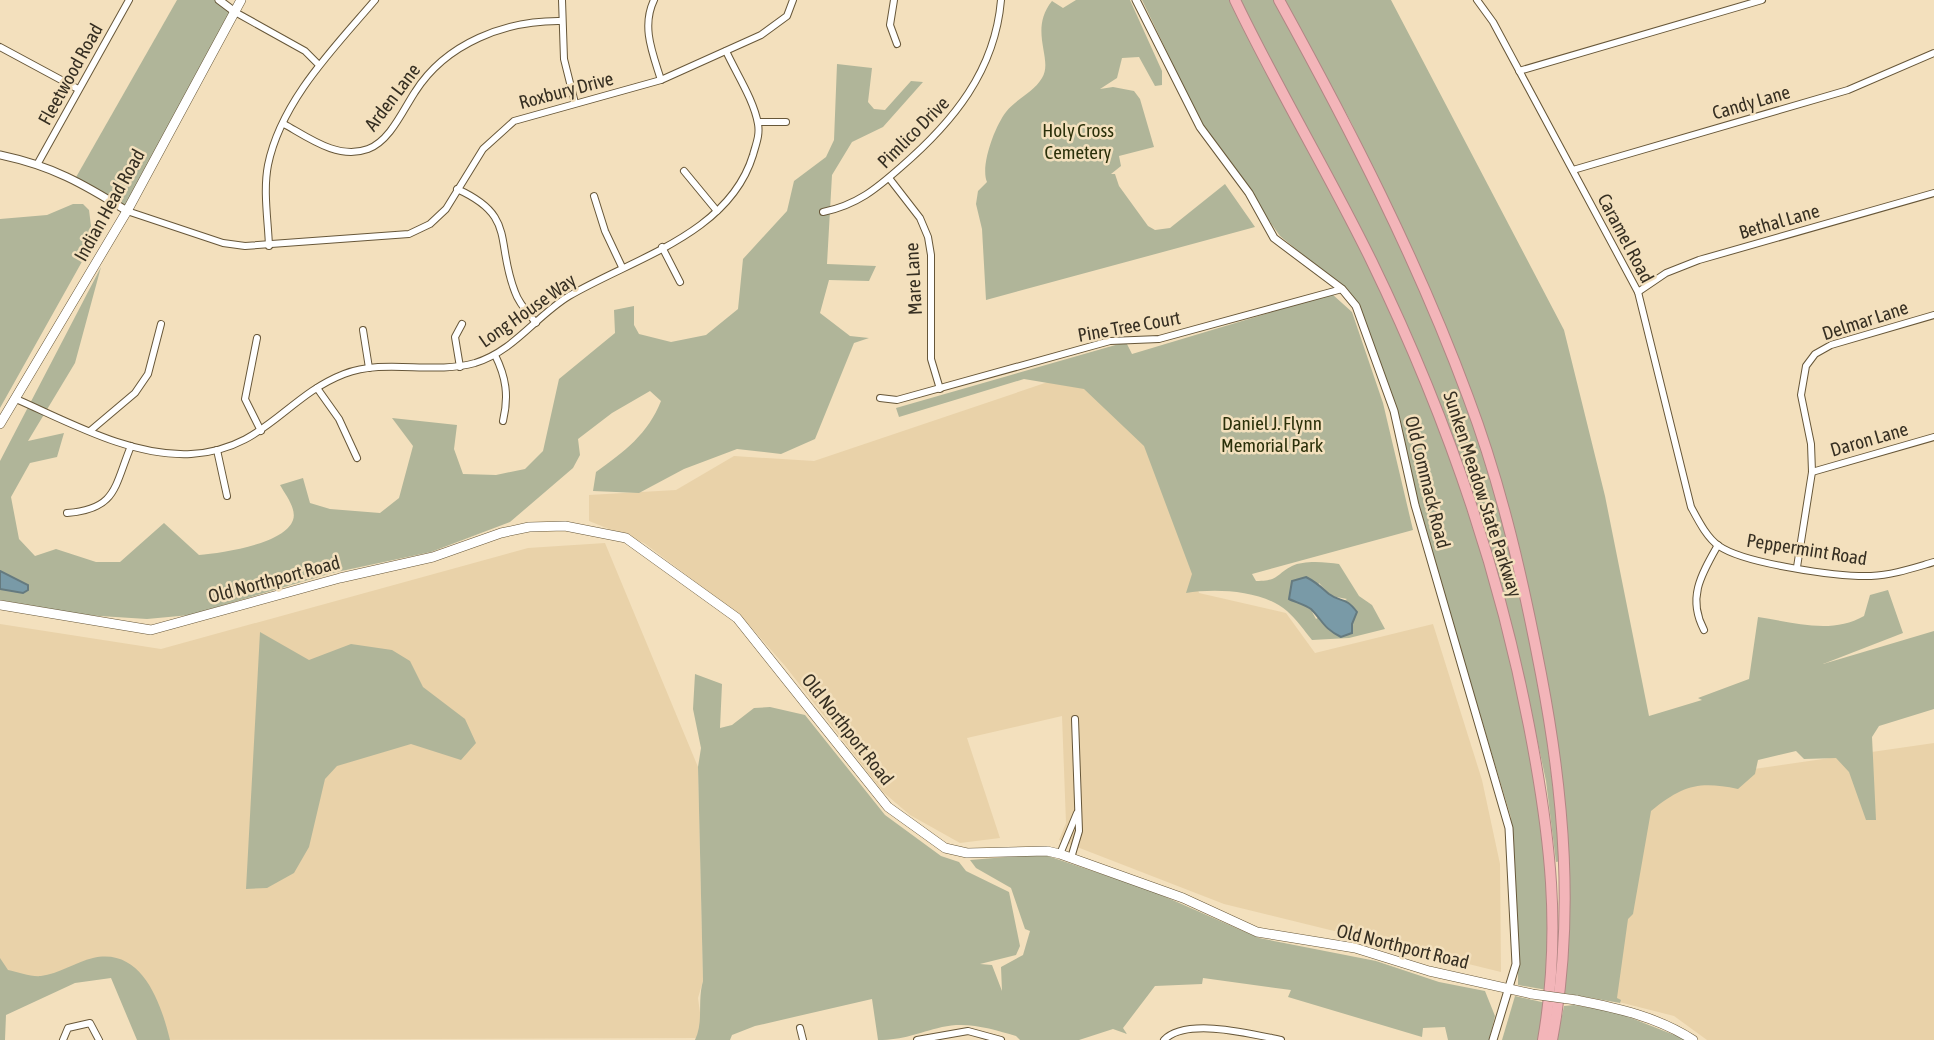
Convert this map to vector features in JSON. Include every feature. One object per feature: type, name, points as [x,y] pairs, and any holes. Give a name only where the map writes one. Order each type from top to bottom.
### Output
[{"type":"highway","name":"Sunken Meadow State Parkway","points":[[1235,0],[1365,248],[1422,369],[1465,484],[1496,585],[1521,684],[1549,837],[1554,947],[1543,1040]]},
{"type":"highway","name":"Sunken Meadow State Parkway","points":[[1279,0],[1355,137],[1408,250],[1469,398],[1520,569],[1549,717],[1563,842],[1564,928],[1552,1040]]},
{"type":"main road","name":"Indian Head Road","points":[[0,424],[127,211],[241,0]]},
{"type":"main road","name":"Old Northport Road","points":[[0,605],[151,630],[340,578],[433,557],[501,533],[529,527],[565,526],[626,538],[737,618],[888,807],[945,848],[967,853],[1046,851],[1060,854],[1183,898],[1257,932],[1355,948],[1429,971],[1634,1013],[1674,1027],[1693,1040]]},
{"type":"street","name":"Fleetwood Road","points":[[38,163],[129,0]]},
{"type":"street","points":[[219,0],[235,12],[305,51],[319,65]]},
{"type":"street","points":[[269,246],[268,167],[284,124],[319,65],[374,0]]},
{"type":"street","points":[[562,0],[564,59],[575,103]]},
{"type":"street","points":[[654,0],[647,21],[648,37],[661,80]]},
{"type":"street","name":"Roxbury Drive","points":[[127,211],[223,243],[269,246],[409,234],[430,224],[446,209],[483,149],[496,134],[514,121],[661,80],[772,28],[787,16],[793,0]]},
{"type":"street","points":[[894,0],[890,24],[897,44]]},
{"type":"street","name":"Pimlico Drive","points":[[823,212],[847,207],[866,197],[947,125],[971,92],[988,57],[1001,0]]},
{"type":"street","name":"Old Commack Road","points":[[1136,0],[1199,127],[1249,193],[1273,239],[1342,289],[1356,306],[1394,411],[1415,505],[1509,828],[1516,964],[1511,989],[1493,1040]]},
{"type":"street","name":"Caramel Road","points":[[1477,0],[1493,22],[1638,292],[1691,507],[1718,545]]},
{"type":"street","points":[[1519,71],[1762,0]]},
{"type":"street","name":"Arden Lane","points":[[284,124],[338,151],[370,149],[383,139],[435,66],[454,51],[517,24],[562,21]]},
{"type":"street","points":[[0,47],[78,89]]},
{"type":"street","points":[[726,51],[758,122],[786,122]]},
{"type":"street","name":"Candy Lane","points":[[1573,170],[1848,90],[1934,52]]},
{"type":"street","name":"Long House Way","points":[[16,399],[131,446],[188,454],[217,450],[261,431],[317,388],[340,376],[369,368],[426,370],[460,367],[495,355],[566,298],[698,228],[734,194],[747,173],[759,135],[758,122]]},
{"type":"street","points":[[0,155],[38,163],[75,179],[127,211]]},
{"type":"street","points":[[684,171],[717,211]]},
{"type":"street","name":"Mare Lane","points":[[889,178],[920,218],[928,237],[931,255],[931,359],[940,389]]},
{"type":"street","points":[[457,189],[478,199],[496,216],[514,291],[536,323]]},
{"type":"street","name":"Bethal Lane","points":[[1638,292],[1666,273],[1699,260],[1934,192]]},
{"type":"street","points":[[594,196],[605,231],[622,267]]},
{"type":"street","points":[[662,247],[680,282]]},
{"type":"street","name":"Pine Tree Court","points":[[880,398],[897,400],[1110,341],[1126,338],[1159,339],[1342,289]]},
{"type":"street","name":"Delmar Lane","points":[[1797,567],[1812,472],[1811,444],[1801,395],[1801,378],[1815,354],[1831,345],[1934,315]]},
{"type":"street","points":[[90,431],[135,393],[148,374],[161,324]]},
{"type":"street","points":[[460,367],[455,337],[462,324]]},
{"type":"street","points":[[363,330],[369,368]]},
{"type":"street","points":[[257,338],[246,399],[261,431]]},
{"type":"street","points":[[495,355],[506,386],[507,406],[503,421]]},
{"type":"street","points":[[317,388],[339,419],[358,458]]},
{"type":"street","name":"Daron Lane","points":[[1812,472],[1934,437]]},
{"type":"street","points":[[67,513],[93,511],[111,495],[131,446]]},
{"type":"street","points":[[217,450],[227,496]]},
{"type":"street","points":[[1704,630],[1695,604],[1697,587],[1704,567],[1718,545]]},
{"type":"street","name":"Peppermint Road","points":[[1718,545],[1742,557],[1871,576],[1934,562]]},
{"type":"street","points":[[1071,858],[1079,831],[1074,719]]},
{"type":"street","points":[[1060,854],[1079,808]]},
{"type":"street","points":[[63,1040],[68,1028],[90,1023],[99,1040]]},
{"type":"street","points":[[1164,1040],[1180,1030],[1194,1027],[1281,1040]]},
{"type":"street","points":[[800,1028],[803,1040]]},
{"type":"street","points":[[917,1040],[968,1031],[1001,1040]]},
{"type":"shaded area","points":[[1125,356],[1199,593],[1286,613],[1315,653],[1433,624],[1482,780],[1500,864],[1501,972],[1224,904],[1059,840],[1066,823],[1062,716],[967,738],[1000,838],[960,843],[910,815],[883,792],[786,667],[742,617],[644,543],[589,521],[589,495],[676,490],[734,456],[814,461]]},
{"type":"shaded area","points":[[605,543],[698,767],[703,981],[698,998],[702,1027],[696,1038],[143,1040],[117,967],[0,998],[0,624],[161,649],[528,548]]},
{"type":"shaded area","points":[[1934,743],[1934,1040],[1707,1040],[1674,1016],[1611,1000],[1608,790]]},
{"type":"green space","points":[[177,0],[219,0],[235,12],[127,211],[75,179]]},
{"type":"green space","name":"Holy Cross Cemetery","points":[[1076,0],[1130,0],[1162,71],[1162,85],[1155,86],[1139,57],[1122,58],[1117,78],[1100,89],[1113,87],[1134,91],[1140,99],[1154,147],[1119,156],[1121,166],[1111,174],[1115,174],[1119,186],[1148,226],[1155,230],[1170,228],[1225,184],[1255,227],[986,300],[982,229],[976,204],[978,191],[987,182],[985,166],[990,146],[1006,112],[1042,78],[1045,62],[1041,34],[1045,12],[1052,1],[1063,8]]},
{"type":"green space","points":[[1142,0],[1231,0],[1371,270],[1427,392],[1470,509],[1505,630],[1546,834],[1551,917],[1547,990],[1518,985],[1518,922],[1511,818],[1421,516],[1399,417],[1369,331],[1359,308],[1342,287],[1280,236],[1204,129]]},
{"type":"green space","points":[[1240,0],[1276,0],[1287,19],[1405,256],[1468,412],[1503,519],[1525,609],[1544,716],[1561,861],[1556,862],[1546,781],[1519,654],[1488,539],[1444,415]]},
{"type":"green space","points":[[1284,0],[1391,0],[1564,330],[1605,496],[1649,716],[1702,700],[1698,698],[1749,679],[1758,617],[1812,625],[1838,625],[1864,616],[1870,595],[1888,590],[1903,633],[1823,664],[1934,631],[1934,709],[1879,726],[1872,737],[1876,820],[1866,820],[1849,772],[1836,758],[1804,759],[1796,751],[1758,760],[1755,774],[1738,789],[1712,785],[1692,787],[1673,795],[1651,811],[1633,914],[1628,919],[1617,998],[1621,1000],[1620,1003],[1563,993],[1569,944],[1567,831],[1558,743],[1513,525],[1418,263],[1352,124]]},
{"type":"green space","points":[[837,64],[872,68],[868,102],[874,109],[885,110],[911,81],[923,82],[883,127],[852,142],[832,175],[827,264],[876,266],[869,281],[829,280],[820,313],[850,336],[869,338],[854,343],[815,439],[781,454],[737,449],[684,469],[639,493],[593,491],[596,472],[634,441],[656,413],[661,401],[650,391],[612,413],[578,439],[580,455],[573,468],[510,522],[431,552],[332,573],[190,615],[147,619],[84,615],[0,600],[0,461],[101,267],[75,363],[28,441],[64,433],[57,457],[30,463],[11,497],[19,539],[35,556],[56,549],[96,562],[120,562],[164,523],[199,555],[252,546],[288,528],[294,516],[290,502],[280,485],[303,478],[310,503],[330,509],[380,513],[399,498],[413,446],[392,418],[457,425],[454,449],[463,474],[496,475],[525,469],[543,451],[559,379],[615,333],[614,310],[634,306],[634,325],[639,334],[671,342],[706,335],[738,309],[743,259],[787,211],[794,181],[826,157],[834,140]]},
{"type":"green space","points":[[73,204],[83,204],[89,210],[93,242],[0,408],[0,219],[47,215]]},
{"type":"green space","name":"Daniel J. Flynn Memorial Park","points":[[1332,294],[1352,312],[1383,403],[1413,530],[1252,574],[1256,581],[1263,581],[1273,579],[1297,564],[1339,564],[1359,596],[1372,605],[1385,629],[1349,638],[1312,640],[1287,611],[1265,599],[1238,592],[1186,593],[1192,574],[1144,446],[1084,389],[1024,379],[899,417],[896,408],[1126,342],[1132,354]],"holes":[[[1319,583],[1331,596],[1347,599],[1316,619],[1310,608]]]},
{"type":"green space","points":[[260,632],[309,660],[351,644],[392,650],[410,661],[423,687],[465,719],[476,743],[461,760],[411,744],[337,766],[325,779],[309,847],[294,873],[267,888],[246,889]]},
{"type":"green space","points":[[695,674],[722,684],[720,728],[732,725],[754,708],[770,707],[805,715],[885,815],[941,856],[959,862],[966,871],[1009,892],[1020,946],[1016,955],[980,964],[992,965],[1002,991],[1001,967],[1023,955],[1030,931],[1025,929],[1011,888],[976,868],[970,860],[1042,854],[1152,891],[1259,938],[1376,961],[1439,982],[1485,991],[1495,1016],[1489,1040],[1448,1040],[1445,1027],[1423,1028],[1422,1037],[1288,997],[1291,990],[1203,978],[1202,984],[1155,986],[1123,1028],[1127,1034],[1113,1029],[1079,1040],[1020,1040],[1016,1036],[980,1027],[951,1025],[878,1040],[872,999],[755,1026],[732,1035],[730,1040],[695,1040],[703,981],[698,767],[701,748],[693,709]]},
{"type":"green space","points":[[110,957],[124,961],[137,969],[155,995],[170,1040],[137,1040],[111,978],[75,983],[6,1015],[5,1040],[0,1040],[0,958],[8,970],[37,976],[54,973],[93,958]]},
{"type":"green space","points":[[1515,996],[1546,1003],[1540,1040],[1502,1040]]},
{"type":"green space","points":[[1574,1005],[1616,1012],[1687,1040],[1557,1040],[1564,1006]]},
{"type":"water","points":[[0,571],[28,585],[28,590],[23,593],[0,589]]},
{"type":"water","points":[[1306,577],[1357,612],[1352,633],[1341,637],[1335,634],[1311,609],[1289,599],[1292,581]]}]
